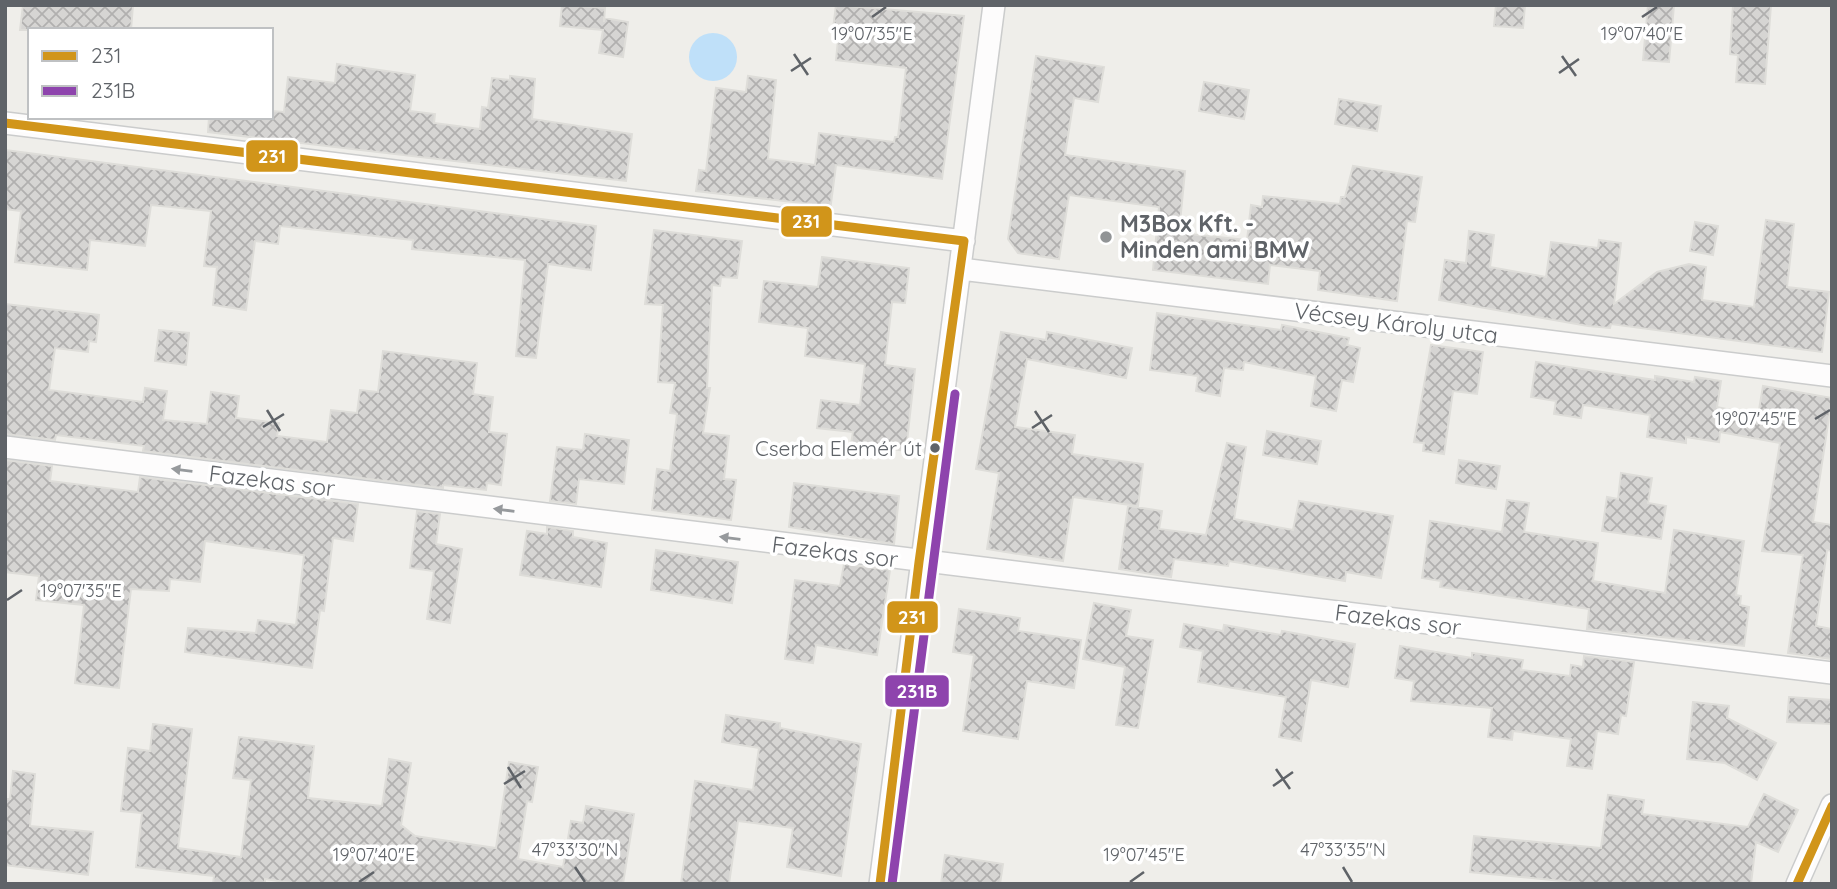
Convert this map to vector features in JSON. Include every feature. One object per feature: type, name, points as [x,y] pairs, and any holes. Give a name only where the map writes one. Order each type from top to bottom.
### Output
[{"type":"street","points":[[880,884],[919,562],[961,269],[994,5]]},
{"type":"street","points":[[5,123],[964,241]]},
{"type":"street","name":"Vécsey Károly utca","points":[[961,269],[1832,376]]},
{"type":"street","name":"Fazekas sor","points":[[5,447],[1832,673]]},
{"type":"street","points":[[1797,884],[1832,805]]},
{"type":"water","points":[[713,33],[730,40],[737,57],[730,74],[713,81],[696,74],[689,57],[696,40]]},
{"type":"building","points":[[23,5],[133,5],[131,28],[20,30]]},
{"type":"building","points":[[562,5],[605,8],[604,18],[628,22],[623,57],[599,53],[603,30],[560,26]]},
{"type":"building","points":[[836,5],[964,16],[942,179],[836,165],[830,211],[810,209],[811,204],[696,191],[699,170],[706,171],[716,88],[746,92],[748,76],[776,80],[768,159],[815,165],[819,133],[894,142],[895,137],[898,137],[906,68],[836,60],[839,30],[833,29]]},
{"type":"building","points":[[1496,5],[1525,5],[1523,28],[1494,26]]},
{"type":"building","points":[[1648,5],[1674,5],[1669,62],[1643,60]]},
{"type":"building","points":[[1733,5],[1771,5],[1765,84],[1736,82],[1738,55],[1730,54]]},
{"type":"building","points":[[1036,56],[1104,67],[1098,102],[1074,98],[1065,155],[1185,171],[1179,233],[1247,240],[1251,205],[1262,207],[1263,196],[1340,204],[1341,197],[1345,197],[1353,166],[1422,177],[1415,222],[1407,221],[1397,301],[1318,290],[1320,271],[1270,265],[1268,284],[1153,270],[1159,207],[1069,195],[1059,259],[1018,253],[1008,239]]},
{"type":"building","points":[[337,64],[415,75],[410,111],[435,114],[434,123],[480,129],[482,107],[488,108],[492,78],[510,80],[510,76],[535,79],[532,119],[632,134],[626,181],[208,132],[209,119],[273,119],[273,111],[284,112],[288,77],[335,83]]},
{"type":"building","points":[[1204,82],[1249,90],[1244,119],[1199,111]]},
{"type":"building","points":[[1339,99],[1381,106],[1377,131],[1335,124]]},
{"type":"building","points":[[5,150],[596,226],[591,270],[548,264],[536,358],[516,356],[525,260],[412,249],[413,240],[280,226],[278,244],[255,241],[246,310],[213,305],[217,267],[204,266],[211,211],[151,205],[145,246],[90,240],[87,270],[15,262],[21,211],[5,209]]},
{"type":"building","points":[[1766,220],[1794,224],[1787,287],[1829,292],[1822,352],[1611,324],[1610,328],[1588,326],[1439,300],[1445,260],[1466,263],[1469,231],[1494,235],[1490,267],[1546,277],[1551,242],[1598,248],[1599,240],[1621,243],[1614,304],[1657,272],[1689,264],[1706,267],[1702,300],[1754,307]]},
{"type":"building","points":[[1695,222],[1718,226],[1713,255],[1690,251]]},
{"type":"building","points":[[654,230],[742,241],[737,278],[721,277],[720,286],[712,285],[707,388],[710,388],[703,433],[729,436],[724,479],[736,480],[731,520],[652,510],[657,469],[670,471],[677,414],[670,413],[675,383],[658,382],[663,305],[645,304]]},
{"type":"building","points":[[822,257],[909,268],[905,303],[892,302],[885,365],[915,369],[906,451],[851,444],[853,432],[817,428],[821,400],[860,405],[865,364],[805,356],[808,328],[759,322],[764,281],[818,287]]},
{"type":"building","points":[[5,304],[99,315],[96,342],[89,341],[88,352],[55,348],[49,390],[143,402],[145,388],[167,391],[163,420],[207,424],[211,392],[239,396],[236,418],[279,423],[277,436],[327,442],[331,410],[357,413],[360,390],[378,392],[383,351],[477,363],[473,394],[493,397],[489,432],[507,434],[501,485],[487,483],[486,490],[443,485],[443,488],[143,451],[144,446],[56,435],[55,440],[5,434]]},
{"type":"building","points":[[1157,313],[1281,330],[1282,325],[1349,338],[1347,345],[1360,348],[1353,382],[1342,380],[1336,411],[1311,406],[1316,376],[1244,362],[1243,370],[1224,368],[1220,396],[1196,391],[1198,376],[1150,370]]},
{"type":"building","points":[[159,330],[189,333],[186,365],[155,361]]},
{"type":"building","points":[[1001,332],[1046,340],[1047,332],[1132,348],[1126,378],[1027,359],[1015,427],[1075,435],[1072,454],[1143,464],[1138,506],[1073,497],[1063,561],[987,549],[999,473],[976,469]]},
{"type":"building","points":[[1431,345],[1483,352],[1477,394],[1453,391],[1444,454],[1423,451],[1424,443],[1414,442]]},
{"type":"building","points":[[1536,362],[1655,380],[1655,376],[1694,382],[1695,377],[1721,381],[1717,407],[1758,416],[1763,386],[1832,398],[1813,522],[1832,525],[1832,551],[1827,550],[1816,626],[1832,629],[1832,659],[1788,653],[1803,555],[1762,551],[1780,443],[1720,432],[1719,442],[1686,437],[1686,443],[1647,437],[1650,415],[1583,405],[1581,418],[1554,414],[1556,401],[1531,397]]},
{"type":"building","points":[[1267,431],[1321,441],[1317,464],[1263,455]]},
{"type":"building","points":[[585,434],[629,440],[624,484],[579,479],[576,504],[550,501],[557,447],[583,450]]},
{"type":"building","points":[[1227,443],[1246,447],[1234,519],[1293,530],[1299,501],[1393,516],[1381,578],[1346,572],[1345,581],[1229,561],[1228,566],[1174,559],[1171,577],[1119,569],[1128,506],[1162,511],[1159,529],[1206,535]]},
{"type":"building","points":[[5,460],[52,466],[50,481],[138,492],[140,477],[358,504],[353,541],[333,538],[324,611],[320,610],[312,668],[185,652],[188,628],[256,633],[258,620],[296,625],[304,555],[205,541],[200,582],[170,579],[169,591],[131,589],[119,688],[75,683],[84,605],[36,600],[39,576],[5,572]]},
{"type":"building","points":[[1459,460],[1500,466],[1496,489],[1456,483]]},
{"type":"building","points":[[1621,473],[1652,478],[1648,503],[1666,506],[1661,539],[1602,531],[1607,497],[1618,499]]},
{"type":"building","points":[[794,483],[899,496],[894,544],[789,527]]},
{"type":"building","points":[[1507,500],[1529,503],[1524,532],[1598,543],[1593,581],[1665,593],[1674,530],[1744,541],[1736,595],[1741,596],[1740,605],[1749,607],[1744,646],[1587,629],[1589,609],[1440,587],[1441,581],[1422,578],[1430,521],[1502,532]]},
{"type":"building","points":[[417,511],[440,514],[436,544],[462,549],[450,623],[427,619],[434,571],[410,568]]},
{"type":"building","points":[[547,527],[573,531],[573,537],[607,543],[601,587],[520,575],[527,531],[547,534]]},
{"type":"building","points":[[656,550],[738,562],[732,603],[651,590]]},
{"type":"building","points":[[844,564],[890,570],[877,655],[816,645],[813,663],[785,659],[795,580],[840,586]]},
{"type":"building","points":[[1094,603],[1131,610],[1126,636],[1153,640],[1138,728],[1116,725],[1125,667],[1083,659]]},
{"type":"building","points":[[959,609],[1020,618],[1018,631],[1081,640],[1074,688],[1027,681],[1018,739],[963,731],[974,655],[953,652]]},
{"type":"building","points":[[1184,624],[1223,631],[1224,625],[1281,635],[1282,631],[1355,644],[1348,687],[1311,680],[1301,741],[1279,737],[1286,697],[1198,682],[1203,651],[1180,647]]},
{"type":"building","points":[[1400,646],[1472,658],[1472,653],[1523,660],[1521,670],[1570,676],[1571,665],[1583,667],[1584,656],[1634,662],[1626,716],[1621,715],[1618,734],[1597,731],[1592,769],[1567,766],[1571,739],[1513,731],[1512,740],[1488,737],[1492,708],[1411,701],[1414,681],[1395,678]]},
{"type":"building","points":[[1789,697],[1832,700],[1832,724],[1787,722]]},
{"type":"building","points":[[1693,702],[1729,706],[1727,718],[1776,743],[1757,780],[1725,763],[1687,759]]},
{"type":"building","points":[[726,715],[780,723],[780,728],[861,744],[841,876],[787,867],[793,828],[738,821],[729,884],[681,884],[695,781],[753,790],[759,748],[722,742]]},
{"type":"building","points":[[153,724],[192,729],[178,848],[241,857],[251,780],[233,778],[239,737],[314,746],[308,798],[382,806],[389,759],[411,763],[401,825],[415,836],[496,848],[509,762],[538,767],[532,802],[527,801],[518,859],[563,867],[571,821],[583,823],[586,806],[634,814],[623,884],[298,884],[265,879],[265,884],[213,884],[214,876],[136,867],[142,813],[121,811],[128,748],[150,751]]},
{"type":"building","points":[[13,771],[35,774],[30,826],[93,832],[88,875],[5,865],[5,799],[10,799]]},
{"type":"building","points":[[1764,794],[1798,810],[1778,852],[1756,842],[1751,884],[1592,884],[1470,872],[1474,836],[1601,848],[1608,795],[1644,800],[1642,814],[1748,827]]},
{"type":"building","points":[[945,855],[1003,864],[1000,884],[941,884]]},
{"type":"transit line","name":"231","points":[[5,123],[964,241],[919,562],[880,884]]},
{"type":"transit line","name":"231B","points":[[892,884],[955,394]]},
{"type":"transit line","name":"231","points":[[1797,884],[1832,806]]},
{"type":"place","name":"M3Box Kft. - Minden ami BMW","points":[[1106,237]]},
{"type":"place","name":"Cserba Elemér út","points":[[935,448]]}]
